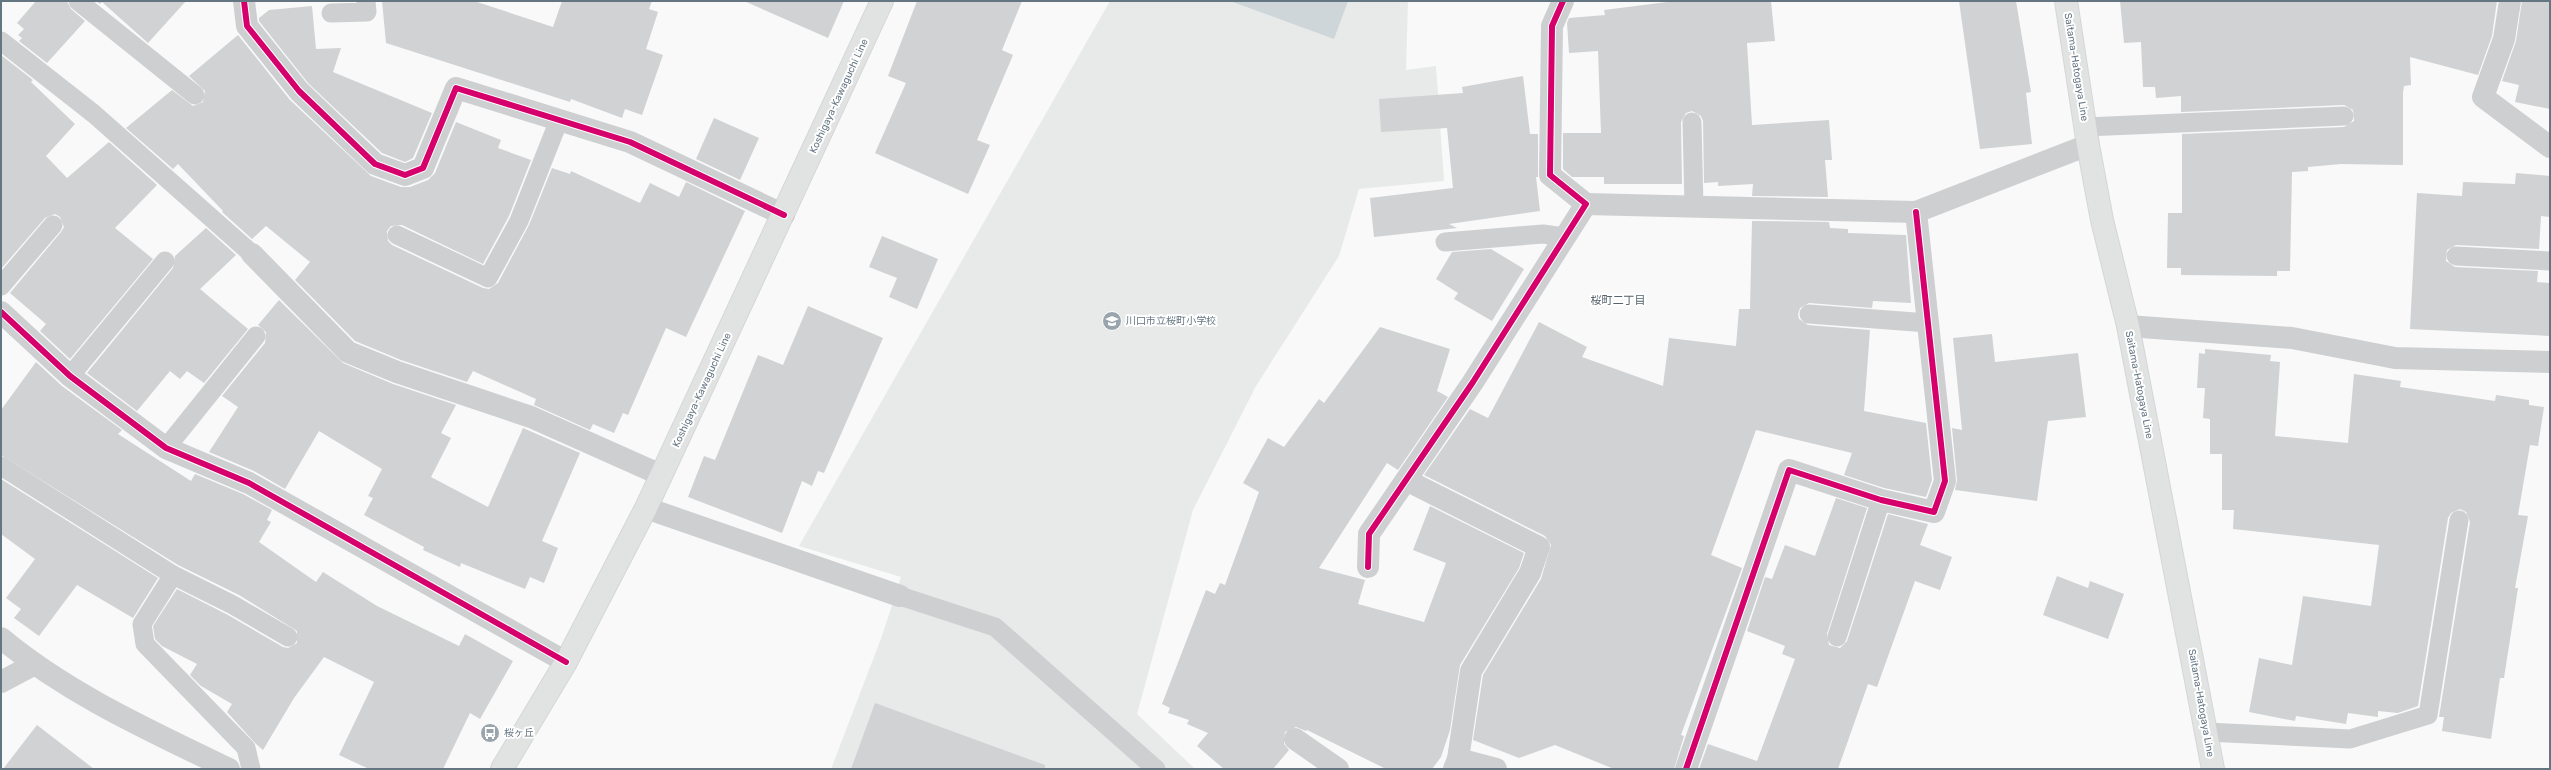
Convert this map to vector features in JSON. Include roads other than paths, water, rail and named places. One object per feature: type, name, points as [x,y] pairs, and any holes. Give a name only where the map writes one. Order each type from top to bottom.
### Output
[{"type":"main road","name":"Koshigaya-Kawaguchi Line","points":[[502,769],[566,662],[646,508],[784,215],[882,1]]},
{"type":"main road","name":"Saitama-Hatogaya Line","points":[[2066,1],[2086,136],[2102,220],[2128,326],[2213,769]]},
{"type":"street","points":[[244,1],[247,26],[299,91],[375,164],[405,175],[423,168],[456,88],[630,142],[784,215]]},
{"type":"street","points":[[1563,1],[1552,26],[1550,175],[1586,204],[1916,212],[2086,136]]},
{"type":"street","points":[[2510,1],[2504,39],[2482,97],[2550,147]]},
{"type":"street","points":[[1368,567],[1369,534],[1472,382],[1586,204]]},
{"type":"street","points":[[1686,769],[1789,470],[1880,500],[1934,512],[1944,480],[1916,212]]},
{"type":"street","points":[[252,254],[348,352],[398,372],[531,417],[661,475]]},
{"type":"street","points":[[1,312],[70,376],[166,448],[249,483],[566,662]]},
{"type":"street","points":[[2128,326],[2292,338],[2395,358],[2550,362]]},
{"type":"street","points":[[1406,480],[1538,547],[1530,572],[1471,671],[1456,764],[1496,769]]},
{"type":"street","points":[[646,508],[900,596]]},
{"type":"street","points":[[1,638],[33,665],[147,729],[229,769]]},
{"type":"street","points":[[1,682],[33,665]]},
{"type":"street","points":[[1295,738],[1338,769]]},
{"type":"lane","points":[[78,1],[195,95]]},
{"type":"lane","points":[[331,13],[367,12],[366,1]]},
{"type":"lane","points":[[1,41],[94,114],[252,254]]},
{"type":"lane","points":[[2086,136],[2344,116]]},
{"type":"lane","points":[[397,235],[488,278],[519,221],[558,120]]},
{"type":"lane","points":[[1692,122],[1694,207]]},
{"type":"lane","points":[[1,286],[53,225]]},
{"type":"lane","points":[[1445,242],[1543,234],[1564,237]]},
{"type":"lane","points":[[2456,256],[2550,261]]},
{"type":"lane","points":[[70,376],[165,261]]},
{"type":"lane","points":[[1808,314],[1928,323]]},
{"type":"lane","points":[[166,448],[256,336]]},
{"type":"lane","points":[[1,466],[173,575],[233,605],[288,637]]},
{"type":"lane","points":[[1837,637],[1880,500]]},
{"type":"lane","points":[[2207,732],[2350,739],[2428,715],[2459,520]]},
{"type":"lane","points":[[173,575],[142,624],[145,644],[246,748],[251,769]]},
{"type":"lane","points":[[900,596],[995,627],[1156,769]]},
{"type":"place","name":"川口市立桜町小学校","points":[[1112,321]]},
{"type":"place","name":"桜ヶ丘","points":[[490,733]]},
{"type":"district","name":"桜町二丁目","points":[[1618,300]]}]
